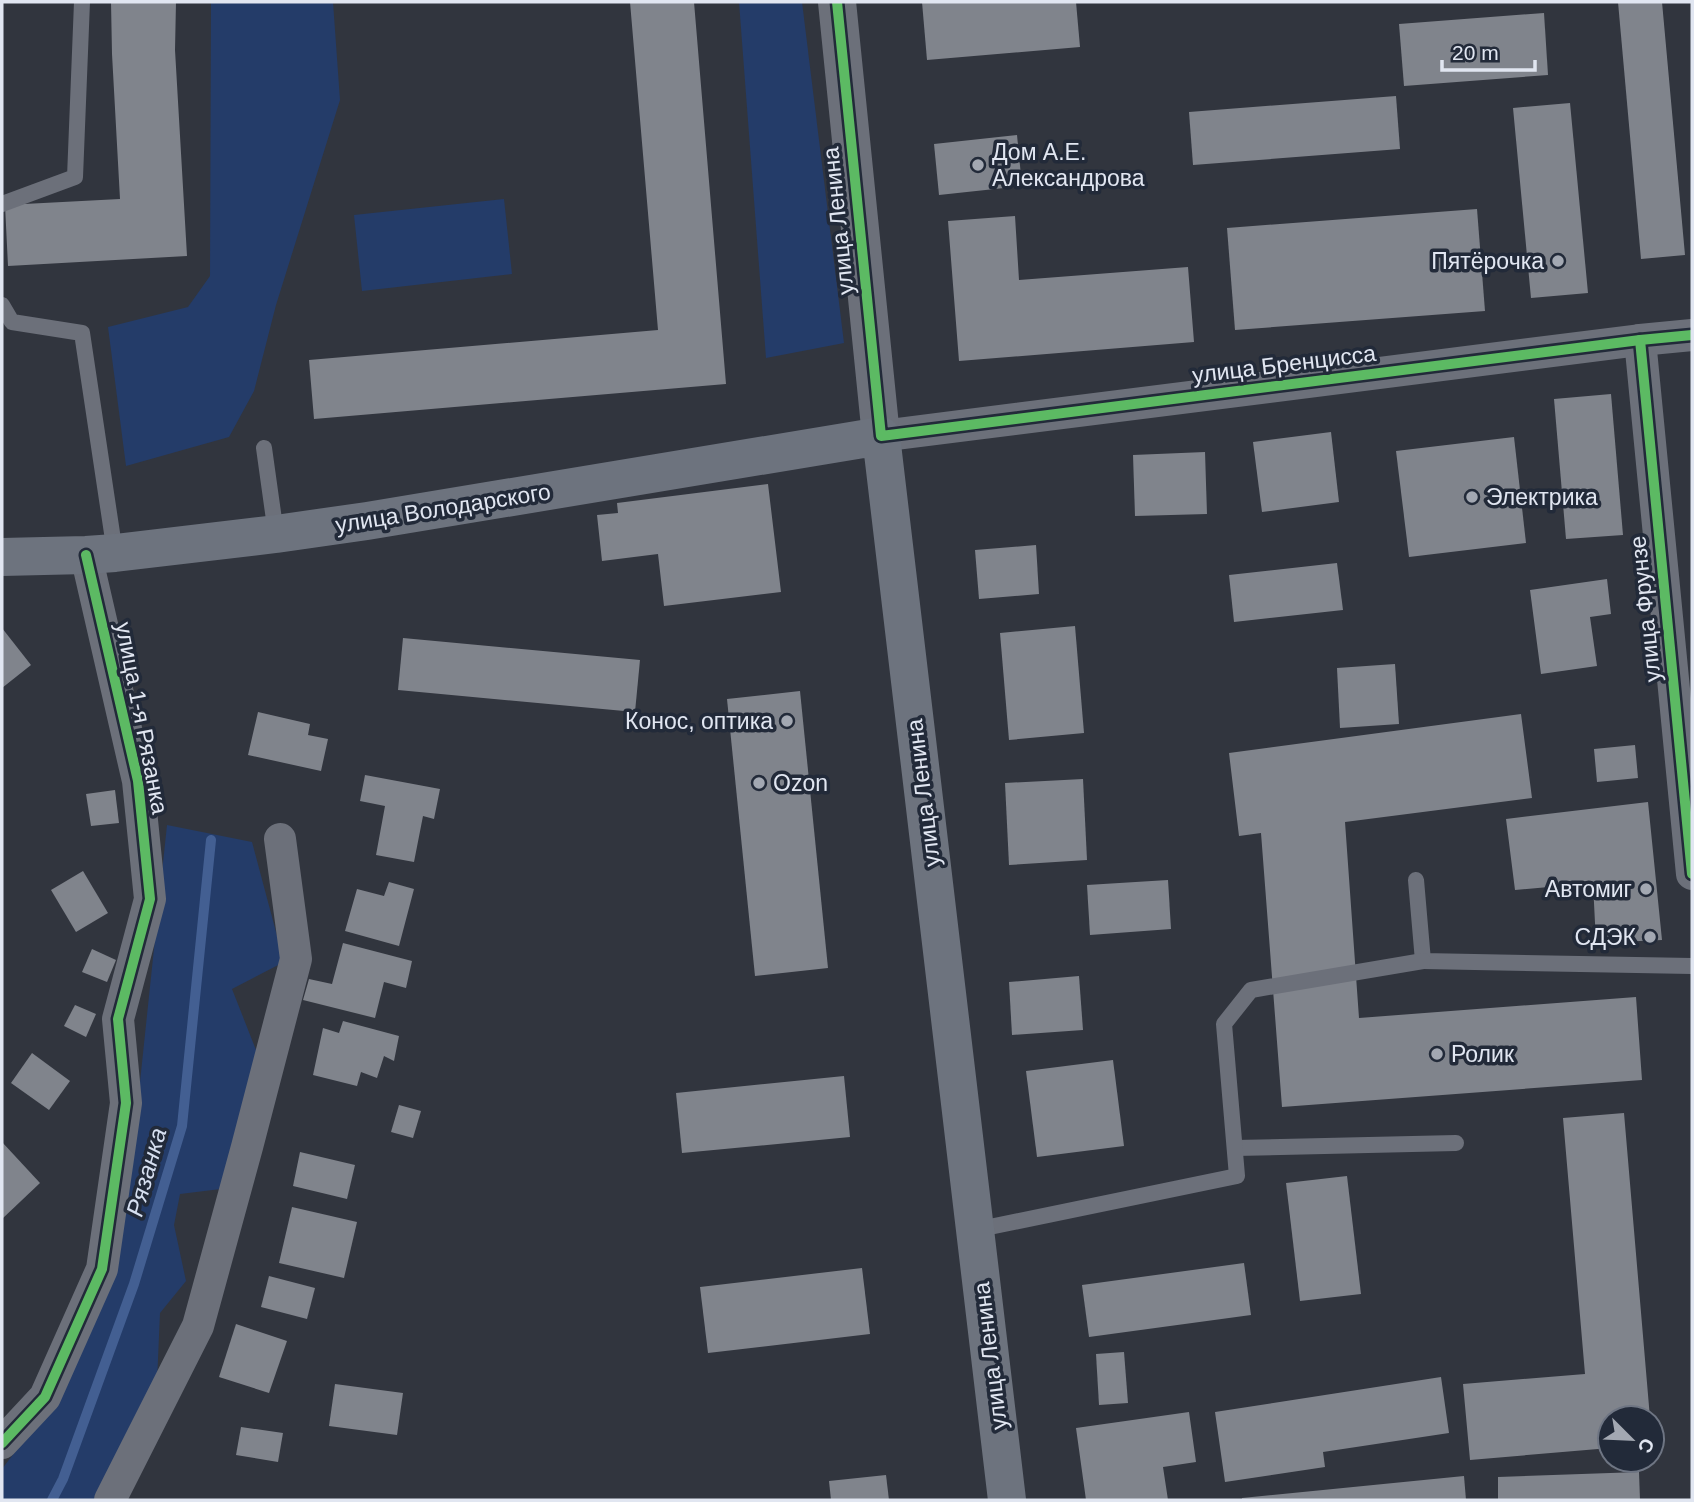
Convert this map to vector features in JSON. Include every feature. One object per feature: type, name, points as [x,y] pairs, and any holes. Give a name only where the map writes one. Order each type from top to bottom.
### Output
[{"type":"main road","name":"улица Володарского","points":[[2,556],[101,554],[276,534],[881,436]]},
{"type":"main road","name":"улица Ленина","points":[[881,436],[1007,1500]]},
{"type":"street","name":"улица Ленина","points":[[836,2],[881,436]]},
{"type":"street","name":"улица Бренцисса","points":[[881,436],[1692,335]]},
{"type":"street","name":"улица Фрунзе","points":[[1640,340],[1692,874]]},
{"type":"street","name":"улица 1-я Рязанка","points":[[2,1443],[45,1397],[102,1269],[125,1103],[118,1019],[150,899],[138,781],[101,554]]},
{"type":"street","points":[[110,1500],[198,1326],[296,959],[280,839]]},
{"type":"lane","points":[[2,204],[75,177],[82,2]]},
{"type":"lane","points":[[2,304],[12,322],[82,333],[101,554]]},
{"type":"lane","points":[[264,449],[276,534]]},
{"type":"lane","points":[[1416,880],[1423,961]]},
{"type":"lane","points":[[975,1230],[1237,1177],[1224,1024],[1251,990],[1423,961],[1692,966]]},
{"type":"lane","points":[[1235,1148],[1456,1143]]},
{"type":"shaded area","points":[[211,2],[333,2],[340,100],[276,305],[254,391],[229,437],[126,466],[108,327],[188,307],[210,276]]},
{"type":"shaded area","points":[[739,2],[802,2],[844,343],[766,358]]},
{"type":"shaded area","points":[[504,199],[512,274],[362,291],[354,215]]},
{"type":"shaded area","points":[[167,825],[252,842],[284,962],[232,989],[258,1055],[229,1188],[180,1194],[174,1225],[186,1281],[160,1313],[157,1382],[111,1500],[2,1500],[2,1469],[50,1406],[134,1139]]},
{"type":"building","points":[[111,2],[176,2],[175,50],[187,256],[8,266],[5,205],[120,199]]},
{"type":"building","points":[[630,2],[694,2],[726,384],[314,419],[309,360],[658,330]]},
{"type":"building","points":[[922,2],[1076,2],[1080,47],[927,60]]},
{"type":"building","points":[[1618,2],[1662,2],[1685,255],[1641,259]]},
{"type":"building","points":[[1544,13],[1548,75],[1404,86],[1399,24]]},
{"type":"building","points":[[1396,96],[1400,149],[1193,165],[1189,112]]},
{"type":"building","points":[[1570,103],[1588,293],[1531,298],[1513,108]]},
{"type":"building","name":"Дом А.Е. Александрова","points":[[1017,135],[1022,186],[939,195],[934,144]]},
{"type":"building","points":[[1477,209],[1485,311],[1235,330],[1227,228]]},
{"type":"building","points":[[1015,216],[1019,280],[1188,267],[1194,342],[959,361],[948,221]]},
{"type":"building","points":[[1611,394],[1623,535],[1566,539],[1554,399]]},
{"type":"building","points":[[1331,432],[1339,502],[1262,512],[1253,442]]},
{"type":"building","points":[[1514,437],[1526,543],[1409,557],[1396,451]]},
{"type":"building","points":[[1205,452],[1207,514],[1135,516],[1133,455]]},
{"type":"building","points":[[768,484],[781,592],[664,606],[658,554],[602,561],[597,515],[618,513],[617,503]]},
{"type":"building","points":[[1036,545],[1039,594],[979,599],[975,550]]},
{"type":"building","points":[[1337,563],[1343,610],[1234,622],[1229,575]]},
{"type":"building","points":[[1607,579],[1611,614],[1590,617],[1597,666],[1541,674],[1530,590]]},
{"type":"building","points":[[1075,626],[1084,733],[1009,740],[1000,633]]},
{"type":"building","points":[[2,628],[31,665],[2,688]]},
{"type":"building","points":[[403,638],[640,660],[635,712],[398,690]]},
{"type":"building","points":[[1395,664],[1399,724],[1340,728],[1337,668]]},
{"type":"building","points":[[800,691],[828,968],[755,976],[727,699]]},
{"type":"building","points":[[258,712],[310,724],[308,735],[328,739],[321,771],[248,755]]},
{"type":"building","points":[[1521,714],[1532,798],[1345,822],[1359,1018],[1636,997],[1642,1080],[1282,1107],[1261,833],[1239,836],[1229,753]]},
{"type":"building","points":[[1635,745],[1638,778],[1597,782],[1594,749]]},
{"type":"building","points":[[365,775],[440,789],[434,819],[423,816],[414,862],[376,855],[385,806],[360,801]]},
{"type":"building","points":[[1083,779],[1087,860],[1009,865],[1005,783]]},
{"type":"building","points":[[115,790],[119,823],[91,826],[86,794]]},
{"type":"building","points":[[1648,802],[1662,940],[1596,943],[1593,883],[1515,890],[1506,819]]},
{"type":"building","points":[[83,871],[108,913],[76,932],[51,890]]},
{"type":"building","points":[[1168,880],[1171,929],[1090,935],[1087,885]]},
{"type":"building","points":[[389,882],[414,889],[399,946],[345,931],[357,889],[384,896]]},
{"type":"building","points":[[343,943],[412,961],[406,988],[384,982],[375,1018],[303,1000],[309,979],[332,984]]},
{"type":"building","points":[[92,949],[116,960],[107,982],[82,972]]},
{"type":"building","points":[[1079,976],[1083,1030],[1012,1035],[1009,982]]},
{"type":"building","points":[[75,1005],[96,1014],[86,1037],[64,1026]]},
{"type":"building","points":[[343,1021],[399,1036],[394,1061],[384,1056],[377,1078],[361,1072],[357,1086],[313,1075],[323,1028],[339,1033]]},
{"type":"building","points":[[32,1053],[70,1081],[49,1110],[11,1083]]},
{"type":"building","points":[[1113,1060],[1124,1146],[1037,1157],[1026,1071]]},
{"type":"building","points":[[844,1076],[850,1137],[682,1153],[676,1093]]},
{"type":"building","points":[[399,1105],[421,1111],[413,1138],[391,1132]]},
{"type":"building","points":[[1624,1113],[1649,1404],[1596,1404],[1596,1449],[1470,1460],[1463,1384],[1585,1374],[1563,1118]]},
{"type":"building","points":[[2,1142],[40,1183],[2,1219]]},
{"type":"building","points":[[300,1152],[355,1165],[347,1199],[293,1186]]},
{"type":"building","points":[[1347,1176],[1361,1294],[1300,1301],[1286,1183]]},
{"type":"building","points":[[292,1207],[357,1222],[344,1278],[279,1263]]},
{"type":"building","points":[[1244,1263],[1251,1315],[1089,1337],[1082,1285]]},
{"type":"building","points":[[862,1268],[870,1334],[708,1353],[700,1287]]},
{"type":"building","points":[[269,1276],[315,1288],[307,1319],[261,1307]]},
{"type":"building","points":[[236,1324],[287,1341],[269,1393],[219,1377]]},
{"type":"building","points":[[1124,1352],[1128,1403],[1099,1405],[1096,1354]]},
{"type":"building","points":[[1441,1377],[1449,1433],[1323,1452],[1325,1467],[1225,1482],[1215,1412]]},
{"type":"building","points":[[335,1384],[403,1393],[397,1435],[329,1426]]},
{"type":"building","points":[[1189,1412],[1196,1462],[1163,1467],[1168,1500],[1086,1500],[1076,1428]]},
{"type":"building","points":[[241,1427],[283,1433],[278,1462],[236,1455]]},
{"type":"building","points":[[1639,1474],[1640,1500],[1498,1500],[1498,1477]]},
{"type":"building","points":[[886,1475],[889,1500],[831,1500],[829,1481]]},
{"type":"building","points":[[1464,1476],[1466,1500],[1242,1500],[1242,1498]]},
{"type":"waterway","name":"Рязанка","points":[[52,1500],[63,1479],[134,1284],[182,1126],[211,840]]},
{"type":"cycle path","points":[[837,2],[881,436],[1692,335]]},
{"type":"cycle path","points":[[1640,340],[1692,874]]},
{"type":"cycle path","points":[[2,1443],[45,1397],[102,1269],[126,1103],[118,1019],[150,899],[138,781],[86,555]]},
{"type":"place","name":"Дом А.Е. Александрова","points":[[978,165]]},
{"type":"place","name":"Пятёрочка","points":[[1558,261]]},
{"type":"place","name":"Электрика","points":[[1472,497]]},
{"type":"place","name":"Конос, оптика","points":[[787,721]]},
{"type":"place","name":"Ozon","points":[[759,783]]},
{"type":"place","name":"Автомиг","points":[[1646,889]]},
{"type":"place","name":"СДЭК","points":[[1650,937]]},
{"type":"place","name":"Ролик","points":[[1437,1054]]}]
